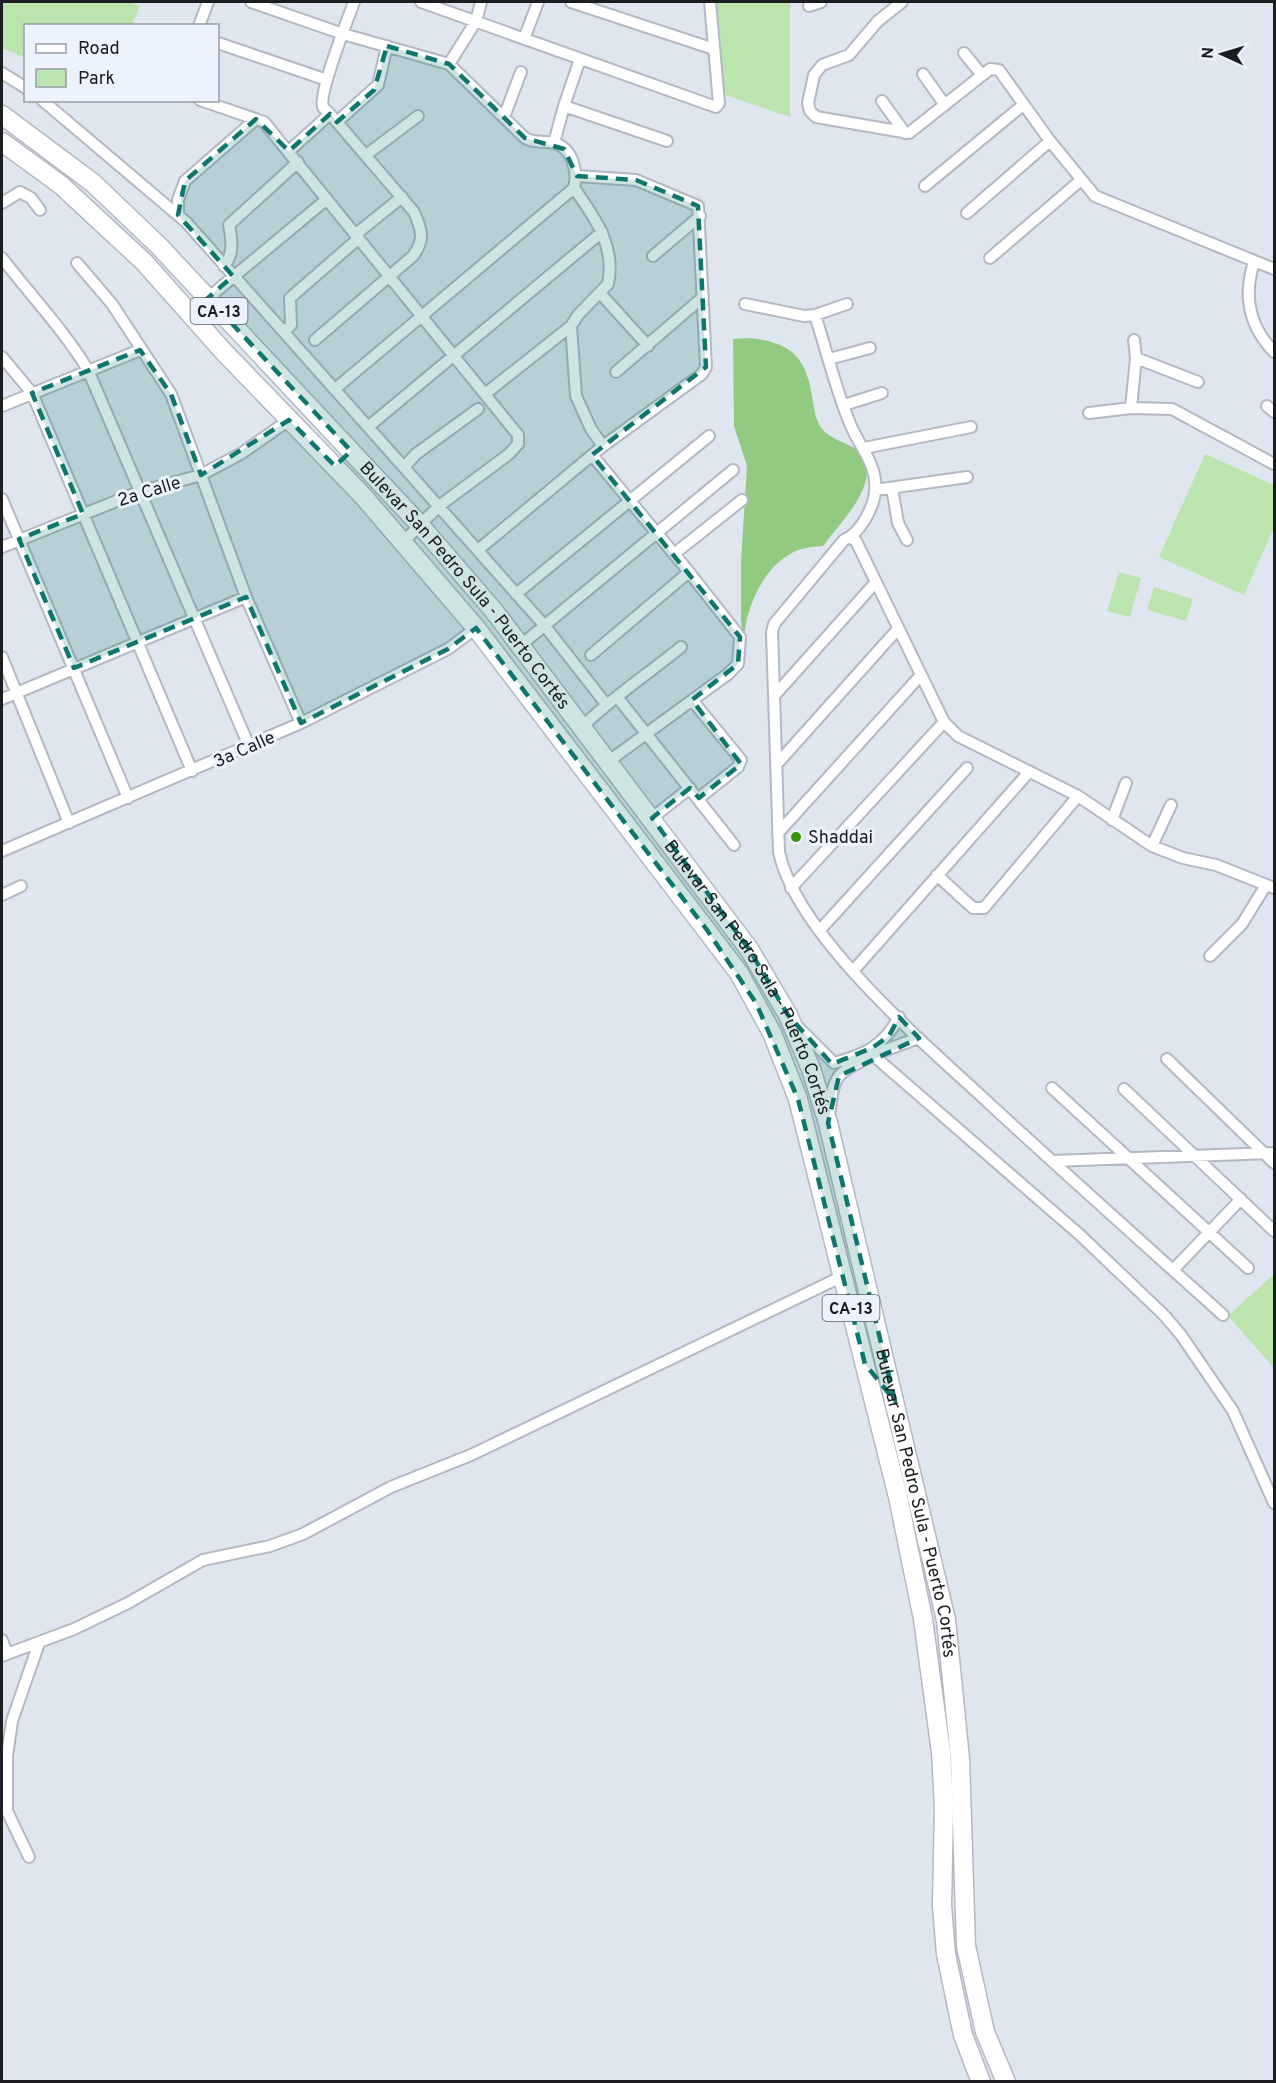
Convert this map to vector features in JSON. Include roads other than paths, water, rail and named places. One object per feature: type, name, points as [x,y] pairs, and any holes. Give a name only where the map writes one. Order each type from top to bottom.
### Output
[{"type":"highway","name":"Bulevar San Pedro Sula - Puerto Cortés","points":[[2,115],[93,183],[208,298],[420,525],[521,645],[583,726],[749,949],[788,1015],[811,1069],[828,1123],[927,1534],[952,1663],[960,1759],[966,1946],[986,2032],[1006,2082]]},
{"type":"highway","name":"Bulevar San Pedro Sula - Puerto Cortés","points":[[2,142],[61,185],[144,262],[403,542],[476,628],[739,973],[772,1033],[798,1099],[910,1550],[923,1619],[941,1752],[944,1806],[942,1906],[946,1954],[963,2035],[981,2082]]},
{"type":"highway","points":[[843,1276],[852,1284],[864,1336],[868,1342],[874,1339],[877,1326]]},
{"type":"highway","points":[[865,1364],[866,1350],[874,1350],[887,1396],[895,1401]]},
{"type":"street","points":[[200,24],[208,2]]},
{"type":"street","points":[[251,2],[343,34],[449,64],[531,142],[554,143],[571,158],[577,176],[574,188],[335,389]]},
{"type":"street","points":[[315,340],[390,277],[421,244],[422,230],[414,212],[324,108],[327,80],[354,2]]},
{"type":"street","points":[[421,2],[716,107],[719,103],[710,2]]},
{"type":"street","points":[[449,64],[476,21],[481,2]]},
{"type":"street","points":[[524,39],[538,2]]},
{"type":"street","points":[[571,2],[714,49]]},
{"type":"street","points":[[809,6],[821,2]]},
{"type":"street","points":[[902,2],[878,21],[849,55],[822,66],[814,75],[808,103],[810,111],[816,117],[905,133],[990,69],[999,70],[1050,141],[1081,180],[1099,198],[1275,269]]},
{"type":"street","points":[[219,42],[327,80]]},
{"type":"street","points":[[289,151],[378,85],[387,46]]},
{"type":"street","points":[[964,53],[982,75]]},
{"type":"street","points":[[554,143],[580,59]]},
{"type":"street","points":[[504,117],[521,72]]},
{"type":"street","points":[[2,73],[24,87]]},
{"type":"street","points":[[923,74],[945,105]]},
{"type":"street","points":[[882,101],[905,133]]},
{"type":"street","points":[[44,102],[178,215],[544,625],[606,704]]},
{"type":"street","points":[[206,102],[264,122],[518,435],[519,444],[509,454],[439,506],[403,542]]},
{"type":"street","points":[[926,186],[1023,105]]},
{"type":"street","points":[[564,106],[668,141]]},
{"type":"street","points":[[366,155],[418,116]]},
{"type":"street","points":[[178,215],[178,200],[185,181],[256,118]]},
{"type":"street","points":[[967,213],[1050,141]]},
{"type":"street","points":[[224,266],[230,259],[232,249],[230,225],[298,162]]},
{"type":"street","points":[[478,550],[603,446],[702,374],[706,359],[698,206],[636,180],[577,176]]},
{"type":"street","points":[[990,258],[1081,180]]},
{"type":"street","points":[[485,394],[571,326],[578,315],[608,284],[609,252],[602,232],[574,188]]},
{"type":"street","points":[[2,203],[20,192],[32,198],[40,210]]},
{"type":"street","points":[[284,332],[291,325],[290,298],[402,197]]},
{"type":"street","points":[[208,298],[327,199]]},
{"type":"street","points":[[653,256],[699,216]]},
{"type":"street","points":[[368,427],[602,232]]},
{"type":"street","points":[[2,258],[37,304],[68,338],[88,370],[249,746]]},
{"type":"street","points":[[1254,262],[1249,277],[1248,302],[1253,324],[1262,340],[1275,352]]},
{"type":"street","points":[[77,263],[112,304],[140,350],[171,394],[246,597],[301,723]]},
{"type":"street","points":[[600,293],[648,346]]},
{"type":"street","points":[[616,372],[704,297]]},
{"type":"street","points":[[745,304],[815,315],[847,304]]},
{"type":"street","points":[[815,315],[852,428],[872,467],[875,490],[867,516],[851,538],[844,540],[774,624],[778,833],[781,861],[791,888],[820,930],[853,971],[919,1038],[1223,1315]]},
{"type":"street","points":[[571,326],[576,396],[591,429],[603,446]]},
{"type":"street","points":[[1131,408],[1136,358],[1134,340]]},
{"type":"street","points":[[829,359],[870,348]]},
{"type":"street","points":[[2,406],[140,350]]},
{"type":"street","points":[[2,357],[32,393],[192,771]]},
{"type":"street","points":[[1136,358],[1198,382]]},
{"type":"street","points":[[844,405],[882,393]]},
{"type":"street","points":[[1089,413],[1131,408],[1164,408],[1184,413],[1275,464]]},
{"type":"street","points":[[404,467],[416,454],[478,409]]},
{"type":"street","name":"2a Calle","points":[[2,547],[139,492],[201,475],[242,453],[289,420]]},
{"type":"street","points":[[864,448],[971,427]]},
{"type":"street","points":[[516,594],[709,436]]},
{"type":"street","points":[[592,456],[740,637],[738,664],[649,734],[609,761]]},
{"type":"street","points":[[521,645],[655,532],[733,470]]},
{"type":"street","points":[[875,490],[967,477]]},
{"type":"street","points":[[892,488],[898,523],[907,540]]},
{"type":"street","points":[[2,499],[128,798]]},
{"type":"street","points":[[674,554],[742,500]]},
{"type":"street","points":[[851,538],[856,541],[897,630],[944,722],[958,736],[1078,796],[1152,846],[1270,886],[1242,924],[1210,956]]},
{"type":"street","points":[[591,655],[689,572]]},
{"type":"street","points":[[774,696],[876,582]]},
{"type":"street","points":[[2,699],[246,597]]},
{"type":"street","name":"3a Calle","points":[[3,847],[69,823],[301,723],[448,649],[476,628]]},
{"type":"street","points":[[776,765],[897,630]]},
{"type":"street","points":[[583,726],[606,704],[618,698],[681,647]]},
{"type":"street","points":[[2,657],[69,823]]},
{"type":"street","points":[[778,833],[920,676]]},
{"type":"street","points":[[618,698],[649,734],[734,845]]},
{"type":"street","points":[[692,700],[741,760],[738,766],[699,798]]},
{"type":"street","points":[[791,888],[944,722]]},
{"type":"street","points":[[820,930],[967,768]]},
{"type":"street","points":[[853,971],[1029,772]]},
{"type":"street","points":[[1112,820],[1126,783]]},
{"type":"street","points":[[652,818],[690,788]]},
{"type":"street","points":[[937,875],[973,908],[984,909],[1078,796]]},
{"type":"street","points":[[1152,846],[1171,806]]},
{"type":"street","points":[[2,895],[21,886]]},
{"type":"street","points":[[788,1015],[821,1054],[834,1063],[881,1042],[889,1036],[899,1017]]},
{"type":"street","points":[[828,1123],[834,1084],[839,1076],[874,1056],[919,1038]]},
{"type":"street","points":[[874,1056],[1080,1235],[1163,1314],[1181,1335],[1233,1411],[1275,1503]]},
{"type":"street","points":[[1167,1059],[1269,1153],[1275,1163]]},
{"type":"street","points":[[1052,1088],[1248,1268]]},
{"type":"street","points":[[1124,1089],[1275,1231]]},
{"type":"street","points":[[1052,1161],[1269,1153]]},
{"type":"street","points":[[1173,1270],[1241,1199]]},
{"type":"street","points":[[2,1640],[4,1655],[39,1643],[128,1603],[203,1560],[270,1546],[303,1534],[391,1487],[471,1455],[843,1276]]},
{"type":"street","points":[[29,1857],[8,1811],[7,1756],[12,1721],[39,1643]]},
{"type":"place","name":"Shaddai","points":[[796,837]]}]
